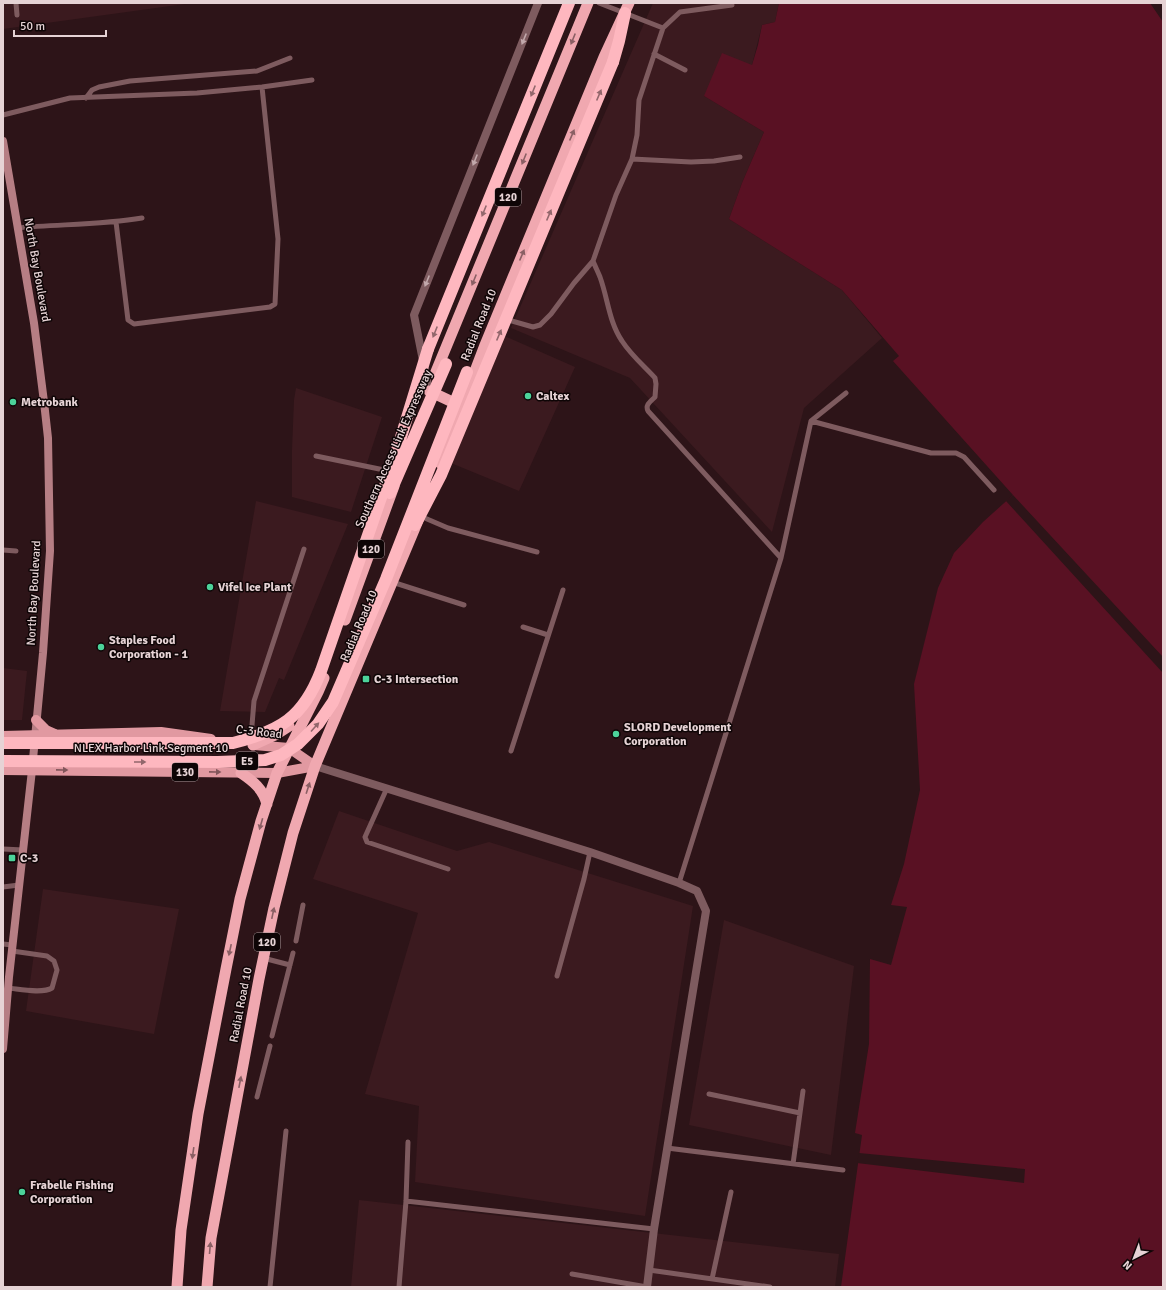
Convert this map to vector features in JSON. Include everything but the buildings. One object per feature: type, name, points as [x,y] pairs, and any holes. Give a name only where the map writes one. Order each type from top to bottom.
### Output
[{"type":"highway","points":[[358,567],[394,460],[428,349],[569,3]]},
{"type":"highway","name":"Radial Road 10","points":[[177,1287],[182,1230],[197,1122],[240,899],[267,804],[277,773],[318,692],[428,391],[588,3]]},
{"type":"highway","name":"Radial Road 10","points":[[207,1287],[211,1238],[263,958],[293,833],[315,766],[389,580],[420,516],[496,316],[604,57],[627,8]]},
{"type":"highway","points":[[389,580],[440,475],[613,62],[627,8]]},
{"type":"highway","name":"Southern Access Link Expressway","points":[[358,567],[446,364]]},
{"type":"highway","points":[[389,580],[467,372]]},
{"type":"highway","points":[[428,391],[461,406]]},
{"type":"highway","name":"NLEX Harbor Link Segment 10","points":[[3,743],[233,743],[260,735],[282,725],[300,709],[315,687],[358,567]]},
{"type":"highway","name":"NLEX Harbor Link Segment 10","points":[[3,761],[218,762],[265,760],[282,755],[298,744],[318,724],[333,702],[389,580]]},
{"type":"highway","points":[[252,744],[275,735],[295,722],[312,705]]},
{"type":"highway","points":[[241,773],[254,782],[263,793],[267,804]]},
{"type":"main road","name":"North Bay Boulevard","points":[[3,141],[34,322],[48,438],[50,551],[43,653],[32,770],[12,948],[6,977],[8,988],[3,1049]]},
{"type":"main road","points":[[36,720],[46,730],[57,735]]},
{"type":"main road","name":"C-3 Road","points":[[3,736],[161,732],[289,748],[315,766]]},
{"type":"main road","name":"130","points":[[3,770],[277,773],[315,766]]},
{"type":"street","points":[[428,391],[414,315],[538,3]]},
{"type":"street","points":[[315,766],[590,852],[679,883],[697,891],[706,911],[666,1148],[647,1287]]},
{"type":"lane","points":[[16,3],[17,15]]},
{"type":"lane","points":[[599,3],[627,8],[663,28]]},
{"type":"lane","points":[[496,316],[533,327],[540,325],[551,314],[574,283],[593,261],[616,195],[632,160],[637,135],[639,100],[663,28],[680,12],[732,5]]},
{"type":"lane","points":[[654,54],[684,70]]},
{"type":"lane","points":[[86,98],[92,90],[99,87],[124,82],[257,71],[290,58]]},
{"type":"lane","points":[[3,115],[70,98],[196,93],[262,87],[312,80]]},
{"type":"lane","points":[[116,222],[128,320],[134,324],[270,307],[275,304],[278,239],[262,87]]},
{"type":"lane","points":[[632,160],[691,162],[740,157]]},
{"type":"lane","points":[[17,228],[116,222],[142,218]]},
{"type":"lane","points":[[593,261],[600,277],[608,308],[622,341],[630,352],[655,378],[655,397],[646,408],[781,558]]},
{"type":"lane","points":[[679,883],[781,558],[811,421],[846,393]]},
{"type":"lane","points":[[811,421],[931,452],[956,453],[964,457],[994,490]]},
{"type":"lane","points":[[316,456],[398,474]]},
{"type":"lane","points":[[420,516],[448,528],[538,552]]},
{"type":"lane","points":[[252,744],[254,701],[304,549]]},
{"type":"lane","points":[[3,550],[16,551]]},
{"type":"lane","points":[[389,580],[464,605]]},
{"type":"lane","points":[[511,751],[563,590]]},
{"type":"lane","points":[[523,627],[548,635]]},
{"type":"lane","points":[[387,788],[365,837],[367,842],[448,869]]},
{"type":"lane","points":[[3,850],[23,850]]},
{"type":"lane","points":[[557,976],[590,852]]},
{"type":"lane","points":[[3,887],[19,885]]},
{"type":"lane","points":[[296,940],[303,905]]},
{"type":"lane","points":[[3,944],[12,948],[48,956],[54,961],[57,970],[52,988],[48,990],[8,988]]},
{"type":"lane","points":[[272,1036],[293,953]]},
{"type":"lane","points":[[263,958],[290,965]]},
{"type":"lane","points":[[257,1097],[270,1046]]},
{"type":"lane","points":[[793,1164],[803,1091]]},
{"type":"lane","points":[[709,1094],[800,1113]]},
{"type":"lane","points":[[270,1287],[286,1131]]},
{"type":"lane","points":[[399,1287],[406,1201],[408,1142]]},
{"type":"lane","points":[[666,1148],[843,1170]]},
{"type":"lane","points":[[712,1279],[731,1192]]},
{"type":"lane","points":[[406,1201],[654,1229]]},
{"type":"lane","points":[[649,1270],[770,1287]]},
{"type":"lane","points":[[572,1274],[627,1285],[647,1287]]},
{"type":"shaded area","points":[[3,3],[192,3],[3,29]]},
{"type":"shaded area","points":[[653,3],[779,3],[775,22],[762,25],[752,65],[704,96],[764,132],[742,183],[729,219],[842,290],[882,338],[804,408],[772,532],[630,378],[511,328]]},
{"type":"shaded area","points":[[779,3],[1150,3],[1163,22],[1163,1287],[841,1287],[862,1135],[855,1133],[869,1044],[870,959],[891,965],[907,907],[891,905],[904,864],[920,790],[914,684],[938,588],[954,553],[983,522],[1013,495],[893,361],[899,356],[842,290],[729,219],[742,183],[764,132],[704,96],[722,53],[752,65],[762,25],[775,22]]},
{"type":"shaded area","points":[[500,334],[575,367],[519,491],[446,461]]},
{"type":"shaded area","points":[[296,388],[382,417],[351,512],[292,497],[292,450],[294,400]]},
{"type":"shaded area","points":[[256,501],[348,524],[284,680],[279,678],[265,712],[220,711]]},
{"type":"shaded area","points":[[3,668],[27,671],[22,720],[3,720]]},
{"type":"shaded area","points":[[339,811],[457,851],[489,842],[693,906],[645,1216],[415,1182],[419,1106],[365,1094],[418,913],[313,879]]},
{"type":"shaded area","points":[[43,889],[179,909],[154,1034],[26,1011]]},
{"type":"shaded area","points":[[724,920],[854,966],[831,1155],[689,1125]]},
{"type":"shaded area","points":[[359,1200],[839,1254],[835,1287],[351,1287]]},
{"type":"pier","points":[[1013,495],[1163,657],[1163,673],[1006,501]]},
{"type":"pier","points":[[859,1153],[1025,1169],[1024,1183],[857,1163]]},
{"type":"place","name":"Caltex","points":[[528,396]]},
{"type":"place","name":"Metrobank","points":[[13,402]]},
{"type":"place","name":"Vifel Ice Plant","points":[[210,587]]},
{"type":"place","name":"Staples Food Corporation - 1","points":[[101,647]]},
{"type":"place","name":"C-3 Intersection","points":[[366,679]]},
{"type":"place","name":"SLORD Development Corporation","points":[[616,734]]},
{"type":"place","name":"C-3","points":[[12,858]]},
{"type":"place","name":"Frabelle Fishing Corporation","points":[[22,1192]]}]
